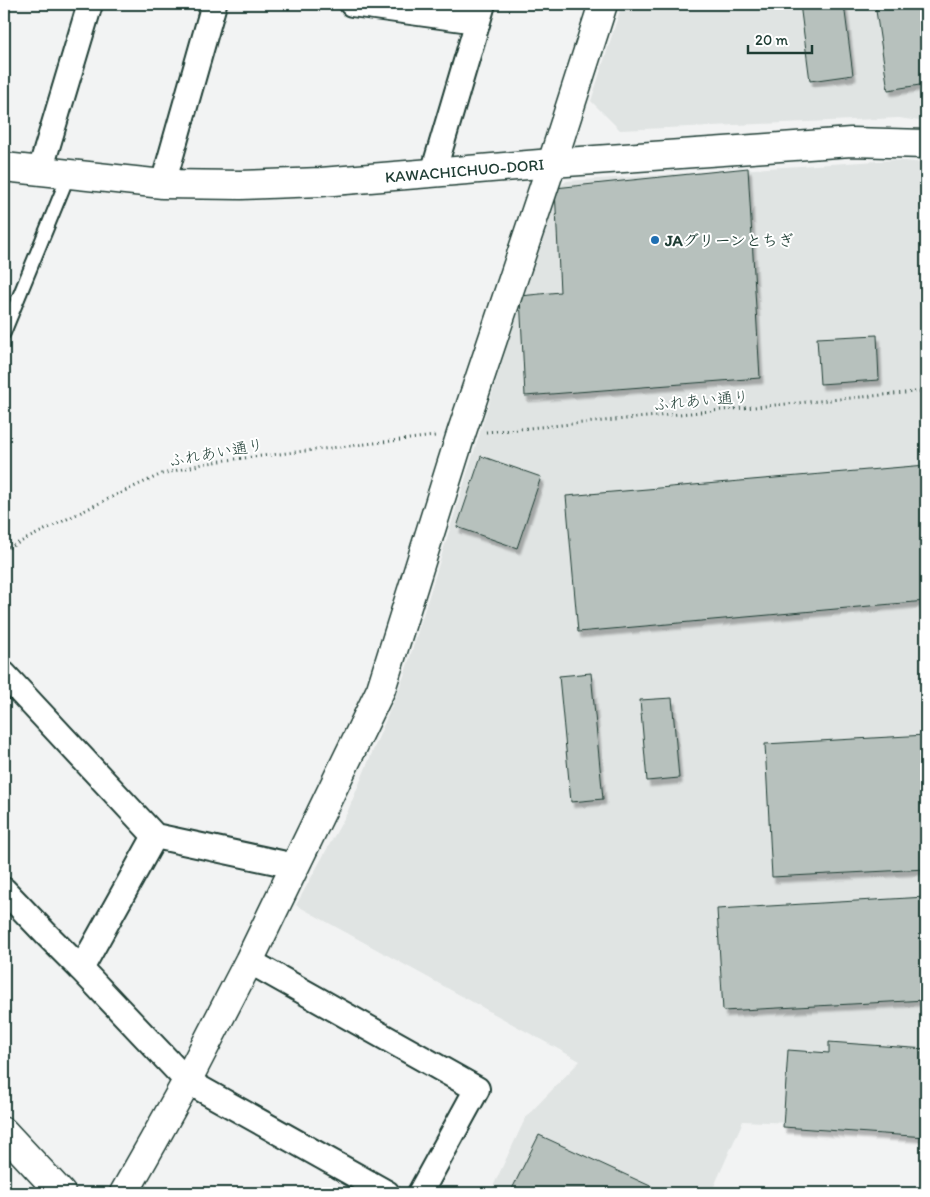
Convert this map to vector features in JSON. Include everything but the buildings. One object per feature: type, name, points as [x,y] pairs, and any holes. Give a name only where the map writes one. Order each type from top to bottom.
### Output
[{"type":"street","points":[[40,171],[90,4]]},
{"type":"street","points":[[163,184],[214,4]]},
{"type":"street","points":[[352,4],[480,12],[433,173]]},
{"type":"street","points":[[124,1193],[187,1081],[249,960],[381,689],[461,434],[603,4]]},
{"type":"street","name":"KAWACHICHUO-DORI","points":[[4,167],[163,184],[222,185],[294,183],[851,142],[926,144]]},
{"type":"street","points":[[4,674],[155,836],[295,866]]},
{"type":"street","points":[[81,969],[155,836]]},
{"type":"street","points":[[4,890],[187,1081],[387,1193]]},
{"type":"street","points":[[249,960],[477,1089],[420,1193]]},
{"type":"street","points":[[4,1132],[61,1193]]},
{"type":"lane","points":[[4,333],[69,174]]},
{"type":"path","name":"ふれあい通り","points":[[477,433],[926,391]]},
{"type":"path","name":"ふれあい通り","points":[[4,550],[162,474],[227,460],[438,436]]},
{"type":"shaded area","points":[[622,4],[926,4],[926,122],[899,118],[620,130],[591,101]]},
{"type":"shaded area","points":[[893,160],[926,163],[926,1129],[743,1121],[711,1193],[490,1193],[526,1117],[580,1061],[296,905],[347,813],[404,676],[556,188],[567,181]]},
{"type":"place","name":"JAグリーンとちぎ","points":[[655,240]]}]
